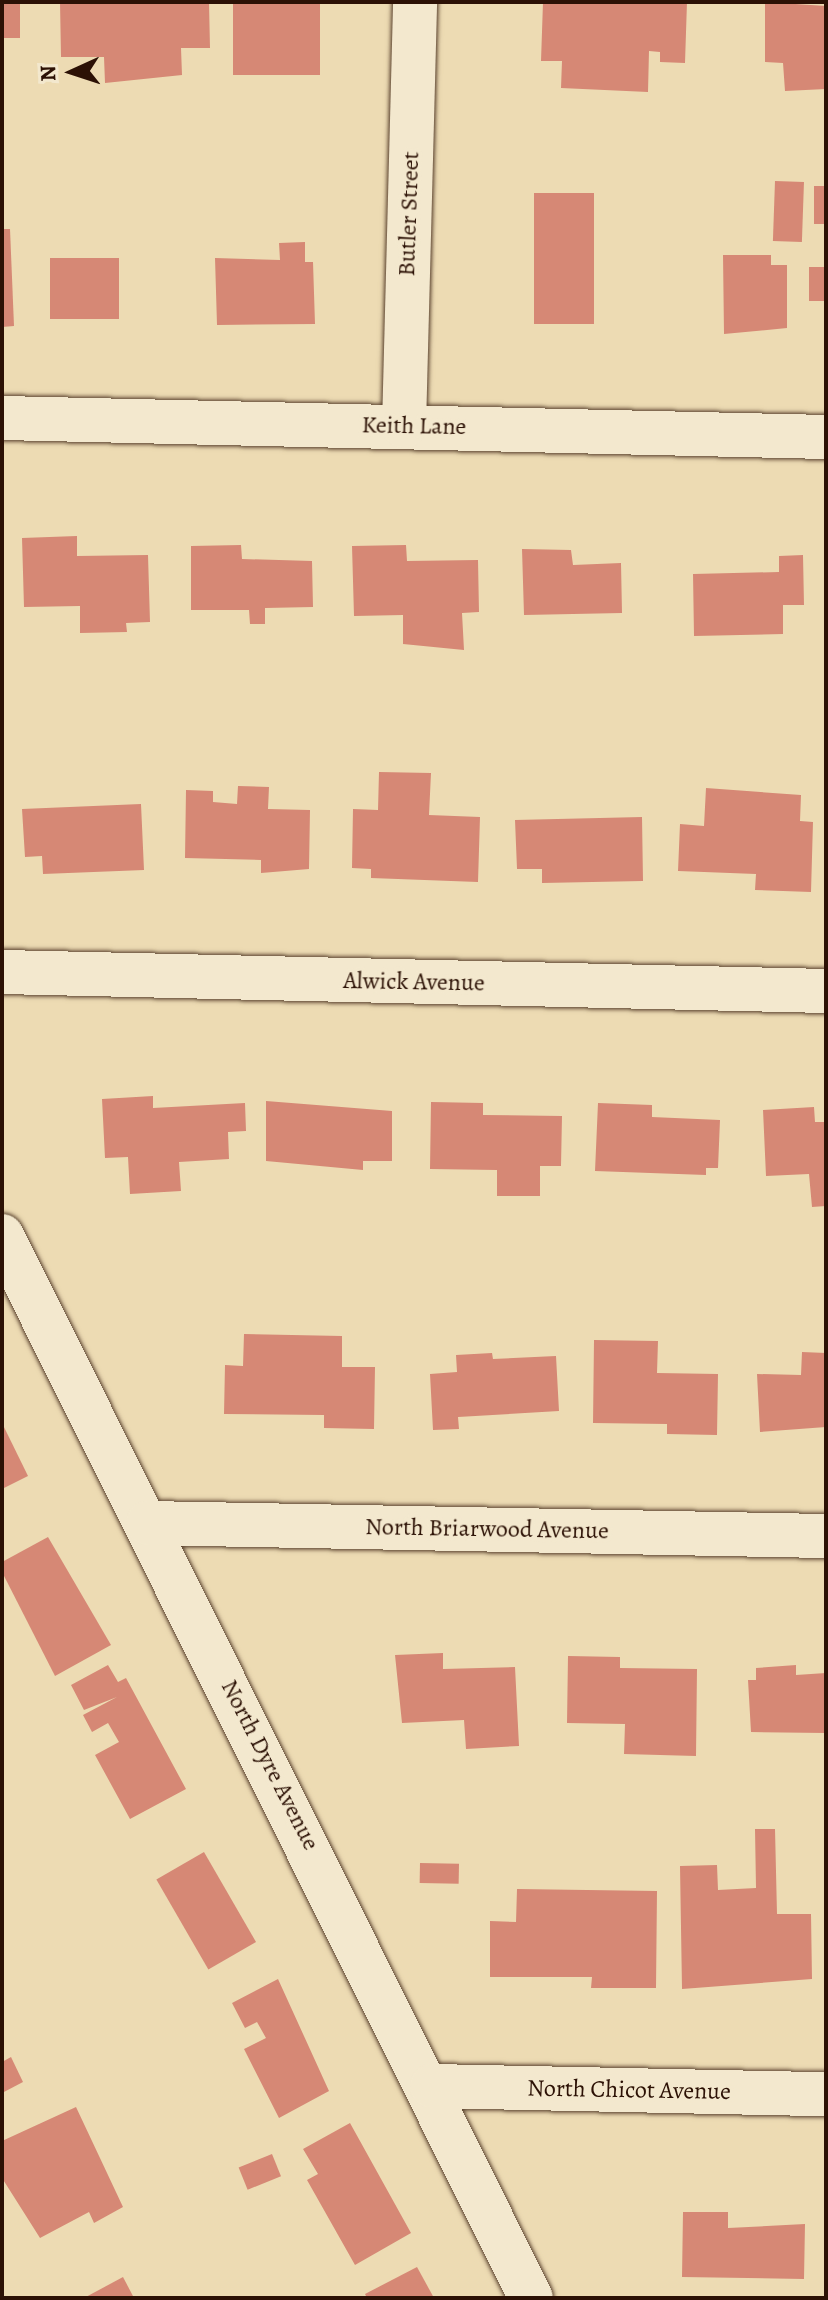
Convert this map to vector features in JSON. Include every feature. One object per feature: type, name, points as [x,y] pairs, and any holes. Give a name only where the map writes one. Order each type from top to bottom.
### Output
[{"type":"street","name":"Butler Street","points":[[404,426],[415,2]]},
{"type":"street","name":"Keith Lane","points":[[2,418],[826,437]]},
{"type":"street","name":"Alwick Avenue","points":[[2,972],[826,991]]},
{"type":"street","name":"North Dyre Avenue","points":[[2,1236],[432,2086],[531,2298]]},
{"type":"street","name":"North Briarwood Avenue","points":[[148,1523],[826,1536]]},
{"type":"street","name":"North Chicot Avenue","points":[[432,2086],[826,2094]]},
{"type":"building","points":[[2,2],[20,2],[20,38],[2,38]]},
{"type":"building","points":[[60,2],[209,2],[210,48],[181,48],[182,75],[105,83],[104,57],[61,57]]},
{"type":"building","points":[[233,2],[320,2],[320,75],[233,75]]},
{"type":"building","points":[[543,2],[687,2],[685,63],[660,62],[660,52],[649,51],[648,92],[561,88],[562,61],[541,61]]},
{"type":"building","points":[[765,2],[826,6],[826,89],[785,91],[783,63],[765,62]]},
{"type":"building","points":[[775,181],[804,182],[802,242],[773,241]]},
{"type":"building","points":[[814,186],[826,186],[826,224],[814,224]]},
{"type":"building","points":[[534,193],[594,193],[594,324],[534,324]]},
{"type":"building","points":[[2,229],[10,229],[14,326],[2,327]]},
{"type":"building","points":[[305,242],[305,262],[313,262],[315,324],[217,325],[215,258],[280,260],[279,243]]},
{"type":"building","points":[[723,255],[771,255],[771,265],[787,265],[787,328],[724,334]]},
{"type":"building","points":[[50,258],[119,258],[119,319],[50,319]]},
{"type":"building","points":[[809,267],[826,267],[826,301],[809,301]]},
{"type":"building","points":[[77,536],[77,556],[148,555],[150,622],[126,623],[127,632],[80,633],[80,606],[24,607],[22,538]]},
{"type":"building","points":[[241,545],[242,559],[312,561],[313,607],[265,608],[265,624],[250,624],[249,610],[191,610],[191,546]]},
{"type":"building","points":[[406,545],[407,561],[478,560],[479,612],[462,613],[464,650],[403,644],[403,615],[354,616],[352,546]]},
{"type":"building","points":[[522,549],[571,550],[573,565],[621,563],[622,613],[524,615]]},
{"type":"building","points":[[803,555],[804,605],[783,605],[783,634],[694,636],[693,574],[779,572],[779,556]]},
{"type":"building","points":[[379,772],[431,773],[429,815],[480,817],[478,882],[371,878],[371,869],[352,868],[353,809],[378,810]]},
{"type":"building","points":[[238,786],[269,787],[268,809],[310,810],[309,869],[261,873],[261,860],[185,858],[186,790],[213,791],[213,802],[237,804]]},
{"type":"building","points":[[706,788],[801,795],[800,821],[813,822],[811,892],[755,890],[756,874],[678,871],[680,824],[704,826]]},
{"type":"building","points":[[141,804],[144,870],[43,874],[42,856],[25,857],[22,809]]},
{"type":"building","points":[[642,817],[643,881],[542,883],[542,869],[517,869],[515,820]]},
{"type":"building","points":[[153,1096],[153,1108],[245,1103],[246,1131],[228,1132],[229,1159],[179,1162],[181,1191],[130,1194],[128,1157],[105,1158],[102,1099]]},
{"type":"building","points":[[266,1101],[392,1111],[392,1161],[363,1161],[363,1170],[266,1161]]},
{"type":"building","points":[[431,1102],[483,1103],[483,1115],[562,1116],[561,1166],[540,1166],[540,1196],[497,1196],[497,1170],[430,1169]]},
{"type":"building","points":[[598,1103],[652,1105],[652,1117],[720,1120],[718,1168],[706,1168],[706,1175],[595,1171]]},
{"type":"building","points":[[814,1107],[815,1122],[826,1122],[826,1206],[812,1207],[809,1174],[766,1176],[763,1110]]},
{"type":"building","points":[[244,1334],[342,1336],[342,1367],[375,1367],[374,1429],[324,1428],[324,1415],[224,1414],[225,1365],[243,1366]]},
{"type":"building","points":[[594,1340],[658,1341],[657,1373],[718,1374],[717,1435],[667,1434],[667,1424],[593,1423]]},
{"type":"building","points":[[802,1352],[826,1353],[826,1427],[760,1432],[757,1374],[801,1375]]},
{"type":"building","points":[[492,1353],[493,1359],[556,1356],[559,1411],[458,1417],[459,1429],[433,1430],[430,1374],[457,1372],[456,1355]]},
{"type":"building","points":[[2,1423],[28,1476],[2,1489]]},
{"type":"building","points":[[48,1537],[111,1645],[55,1676],[2,1572],[2,1562]]},
{"type":"building","points":[[443,1653],[443,1669],[515,1667],[519,1746],[466,1749],[464,1720],[402,1723],[395,1655]]},
{"type":"building","points":[[568,1656],[620,1657],[620,1668],[697,1669],[696,1756],[624,1754],[625,1724],[567,1723]]},
{"type":"building","points":[[108,1665],[118,1682],[126,1678],[186,1789],[130,1819],[95,1755],[119,1742],[108,1723],[92,1732],[83,1715],[117,1697],[84,1710],[71,1685]]},
{"type":"building","points":[[796,1665],[796,1675],[826,1673],[826,1733],[751,1732],[748,1680],[756,1680],[756,1668]]},
{"type":"building","points":[[755,1829],[775,1829],[777,1914],[811,1914],[812,1979],[682,1989],[680,1866],[717,1865],[718,1890],[756,1888]]},
{"type":"building","points":[[204,1852],[256,1942],[208,1970],[156,1880]]},
{"type":"building","points":[[420,1863],[459,1864],[459,1884],[420,1883]]},
{"type":"building","points":[[517,1889],[657,1891],[656,1988],[591,1988],[592,1977],[490,1977],[490,1921],[516,1922]]},
{"type":"building","points":[[278,1979],[329,2091],[279,2118],[244,2049],[266,2038],[257,2022],[245,2028],[232,2003]]},
{"type":"building","points":[[11,2057],[23,2082],[2,2093],[2,2062]]},
{"type":"building","points":[[76,2107],[123,2207],[94,2223],[89,2212],[40,2238],[2,2178],[2,2141]]},
{"type":"building","points":[[350,2123],[411,2233],[355,2265],[307,2180],[318,2174],[303,2149]]},
{"type":"building","points":[[272,2154],[281,2176],[248,2190],[239,2167]]},
{"type":"building","points":[[683,2212],[728,2212],[728,2228],[805,2224],[804,2279],[682,2277]]},
{"type":"building","points":[[417,2267],[434,2298],[367,2298],[365,2294]]},
{"type":"building","points":[[123,2277],[134,2298],[84,2298]]}]
